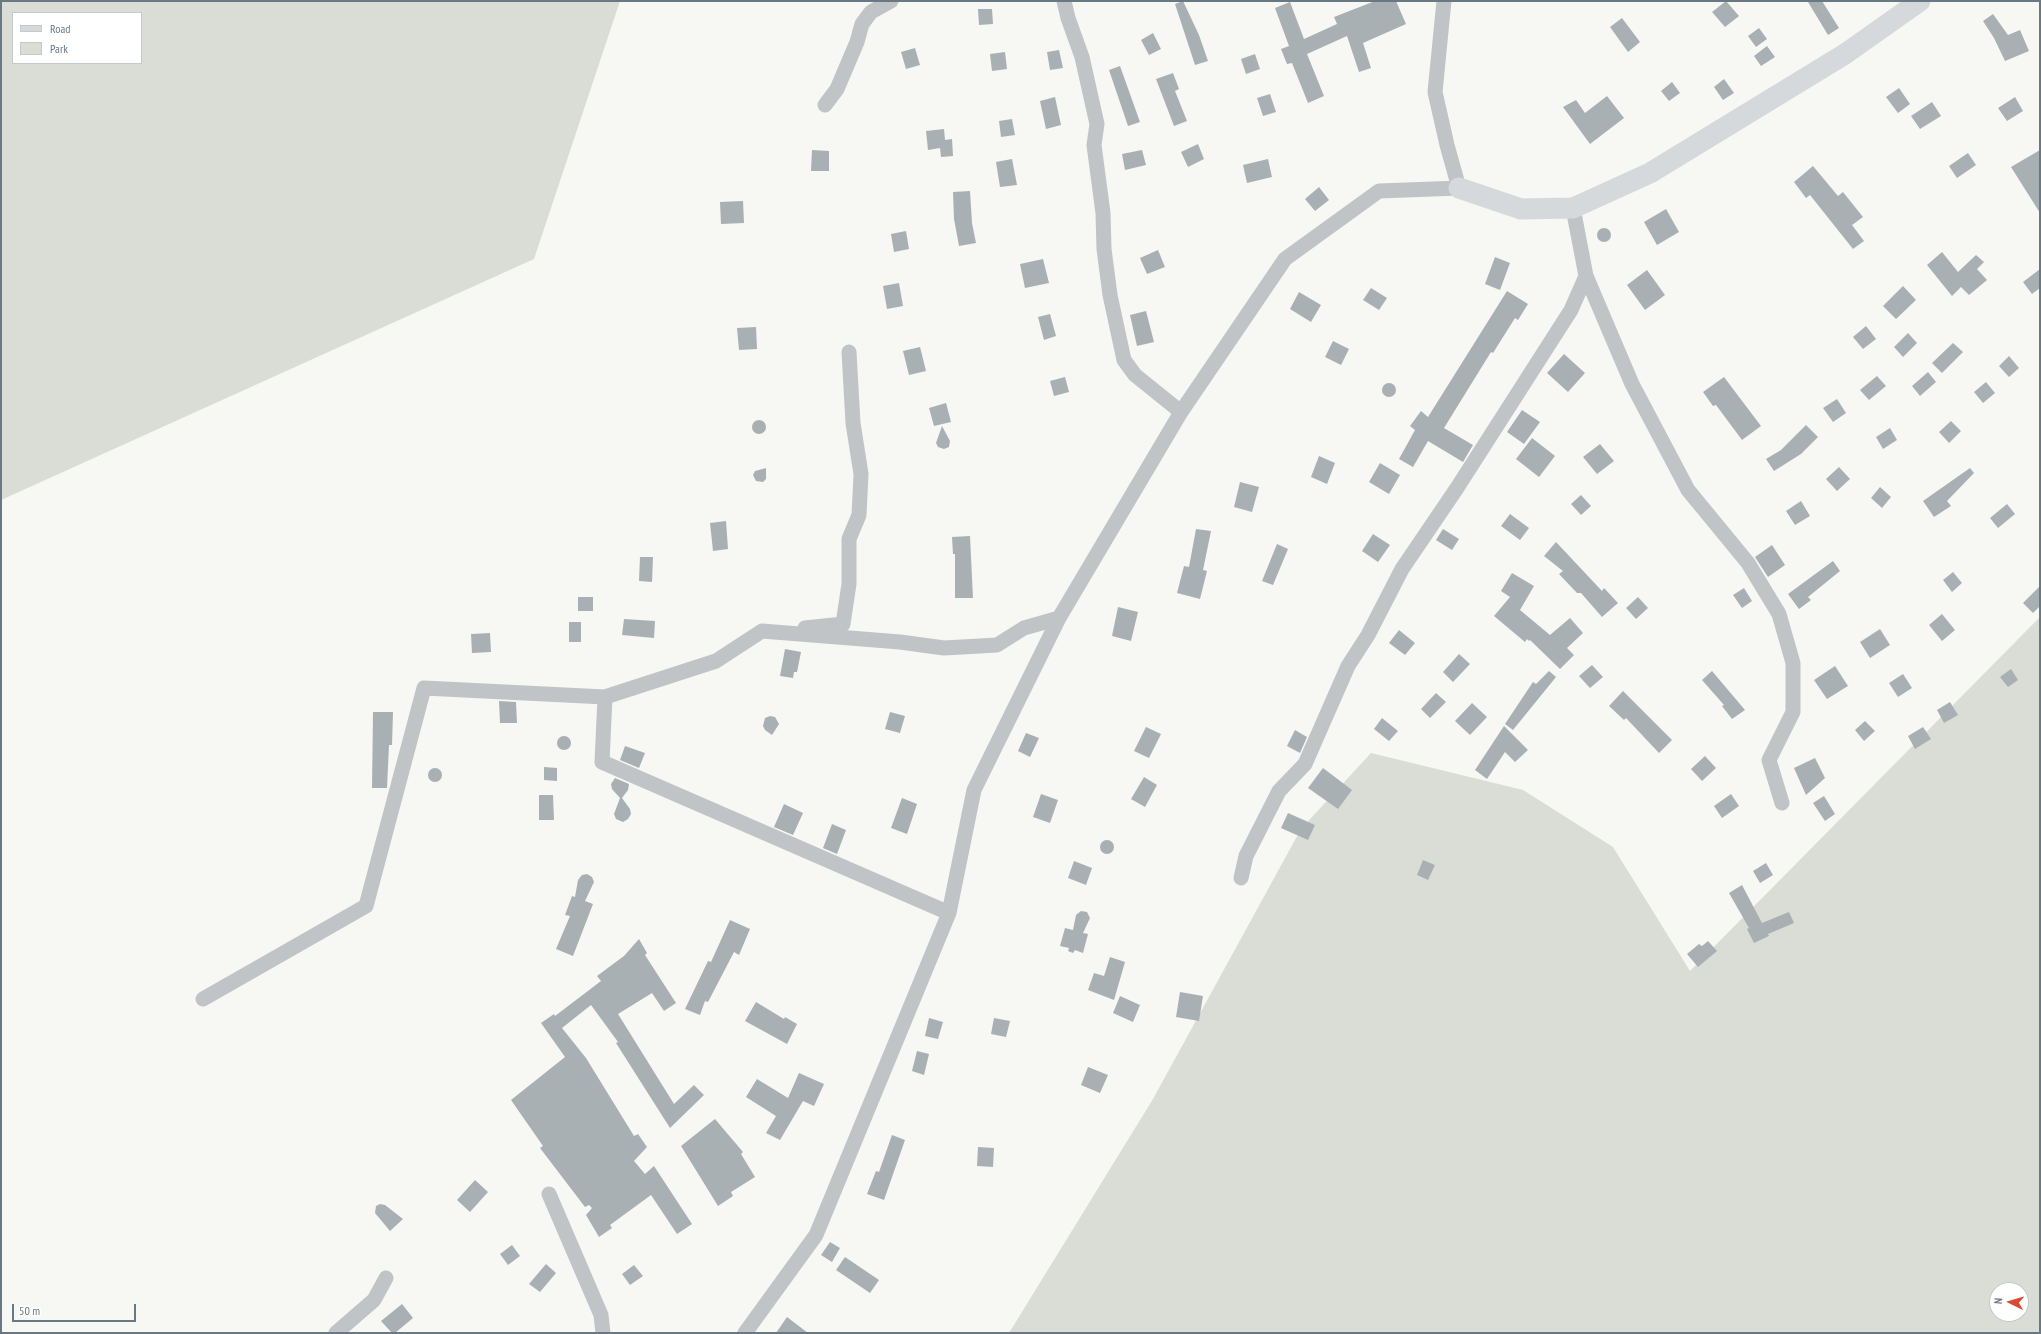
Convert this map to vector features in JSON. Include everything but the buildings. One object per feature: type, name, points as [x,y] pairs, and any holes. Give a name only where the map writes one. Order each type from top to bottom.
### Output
[{"type":"main road","points":[[1459,188],[1521,210],[1573,208],[1650,173],[1845,54],[1920,1]]},
{"type":"street","points":[[825,105],[837,89],[856,47],[862,24],[871,12],[891,1]]},
{"type":"street","points":[[1064,1],[1068,18],[1082,57],[1097,124],[1094,145],[1101,187],[1105,255],[1110,295],[1124,360],[1135,374],[1181,412]]},
{"type":"street","points":[[745,1333],[816,1235],[949,914],[974,790],[1059,618],[1181,412],[1285,259],[1379,191],[1459,188],[1447,145],[1435,92],[1444,1]]},
{"type":"street","points":[[1573,208],[1586,276],[1632,384],[1688,490],[1748,563],[1778,614],[1793,663],[1793,712],[1769,760],[1782,803]]},
{"type":"street","points":[[1241,878],[1246,856],[1279,791],[1305,764],[1348,666],[1368,635],[1402,569],[1457,488],[1571,310],[1586,276]]},
{"type":"street","points":[[203,998],[366,906],[424,688],[606,697],[716,661],[762,631],[843,624],[849,584],[849,539],[859,515],[861,474],[853,422],[849,352]]},
{"type":"street","points":[[762,631],[900,642],[944,648],[996,645],[1024,628],[1059,618]]},
{"type":"street","points":[[606,697],[602,762],[949,914]]},
{"type":"street","points":[[549,1194],[600,1315],[603,1333]]},
{"type":"street","points":[[336,1333],[374,1300],[386,1278]]},
{"type":"green space","points":[[1,1],[620,1],[534,259],[1,500]]},
{"type":"green space","points":[[2040,617],[2040,1333],[1009,1333],[1153,1099],[1301,829],[1371,753],[1523,790],[1613,847],[1690,971]]}]
